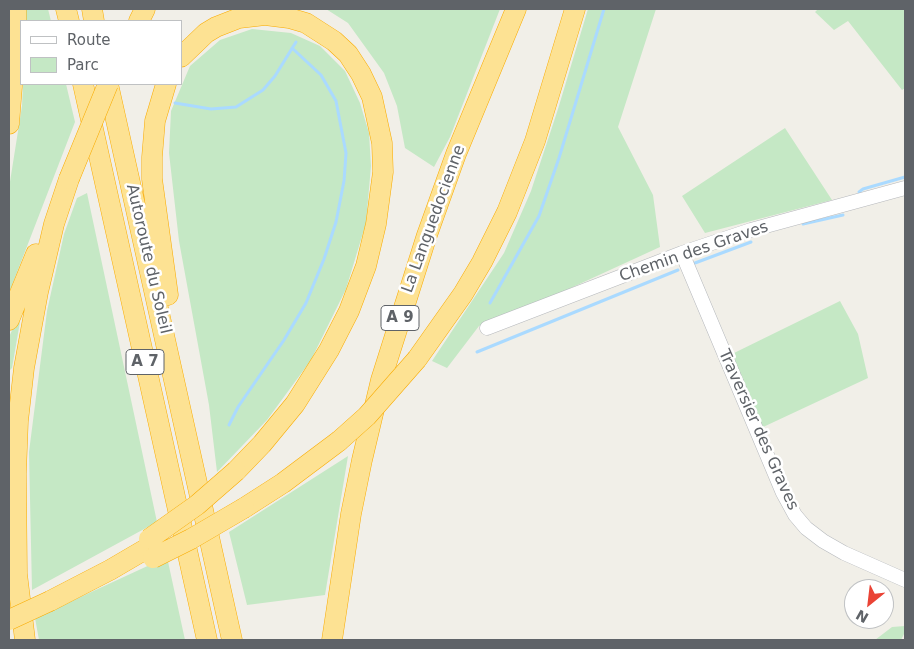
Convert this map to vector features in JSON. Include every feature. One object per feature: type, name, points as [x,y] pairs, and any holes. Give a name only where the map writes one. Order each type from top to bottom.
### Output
[{"type":"highway","points":[[9,124],[16,9]]},
{"type":"highway","points":[[140,20],[146,9]]},
{"type":"highway","points":[[9,620],[151,548],[192,518],[263,453],[291,420],[322,377],[337,351],[360,302],[371,274],[384,226],[388,196],[390,165],[389,133],[382,100],[372,75],[356,50],[340,34],[319,19],[291,9]]},
{"type":"highway","name":"La Languedocienne","points":[[332,640],[351,514],[381,380],[400,316],[456,154],[516,9]]},
{"type":"highway","points":[[151,548],[191,539],[283,483],[339,441],[367,416],[418,359],[463,294],[482,262],[507,212],[535,141],[574,9]]},
{"type":"highway","points":[[182,56],[206,33],[238,18],[265,15],[289,18],[306,24],[334,41],[348,54],[361,74],[372,97],[382,143],[383,172],[376,224],[366,266],[349,311],[329,350],[300,396],[237,475]]},
{"type":"highway","name":"Autoroute du Soleil","points":[[83,85],[206,640]]},
{"type":"highway","points":[[9,320],[108,85]]},
{"type":"highway","name":"Autoroute du Soleil","points":[[108,85],[232,640]]},
{"type":"highway","points":[[166,85],[155,120],[152,179],[186,431]]},
{"type":"highway","points":[[25,640],[17,574],[16,473],[18,422],[24,368],[38,292],[54,224],[69,179]]},
{"type":"highway","points":[[9,612],[54,596]]},
{"type":"street","name":"Chemin des Graves","points":[[487,328],[682,253],[750,230],[905,188]]},
{"type":"street","name":"Traversier des Graves","points":[[682,253],[783,493],[795,515],[806,528],[823,541],[905,580]]},
{"type":"green space","points":[[25,9],[48,9],[51,20],[24,20]]},
{"type":"green space","points":[[326,9],[500,9],[450,137],[434,167],[405,148],[397,106],[384,73],[348,23]]},
{"type":"green space","points":[[588,9],[656,9],[618,127],[653,195],[660,247],[512,315],[479,326],[447,368],[432,361],[504,253],[531,191]]},
{"type":"green space","points":[[818,9],[905,9],[905,88],[902,90],[848,21],[834,30],[815,12]]},
{"type":"green space","points":[[252,29],[291,33],[320,46],[345,71],[360,103],[369,133],[371,166],[366,223],[346,289],[311,360],[267,420],[217,472],[209,405],[179,241],[169,153],[171,111],[190,66],[220,40]]},
{"type":"green space","points":[[23,85],[66,85],[75,122],[9,293],[9,188],[22,106]]},
{"type":"green space","points":[[785,128],[832,200],[705,233],[682,196]]},
{"type":"green space","points":[[87,193],[157,522],[32,590],[29,452],[47,311],[64,234],[77,198]]},
{"type":"green space","points":[[840,301],[858,334],[868,378],[761,428],[732,354]]},
{"type":"green space","points":[[20,322],[12,368],[9,371],[9,337],[14,326]]},
{"type":"green space","points":[[348,456],[325,595],[247,605],[229,532]]},
{"type":"green space","points":[[167,557],[185,640],[39,640],[35,618]]},
{"type":"green space","points":[[905,626],[905,632],[901,640],[875,640],[889,629],[894,629],[894,627]]},
{"type":"waterway","points":[[490,303],[539,216],[559,158],[604,9]]},
{"type":"waterway","points":[[175,103],[211,109],[236,107],[263,90],[275,76],[296,42]]},
{"type":"waterway","points":[[229,425],[238,407],[284,340],[306,303],[324,259],[336,222],[344,181],[346,153],[336,101],[321,75],[292,48]]},
{"type":"waterway","points":[[859,192],[863,189],[905,177]]},
{"type":"waterway","points":[[803,224],[843,215]]},
{"type":"waterway","points":[[695,263],[751,242]]},
{"type":"waterway","points":[[477,352],[678,270]]}]
